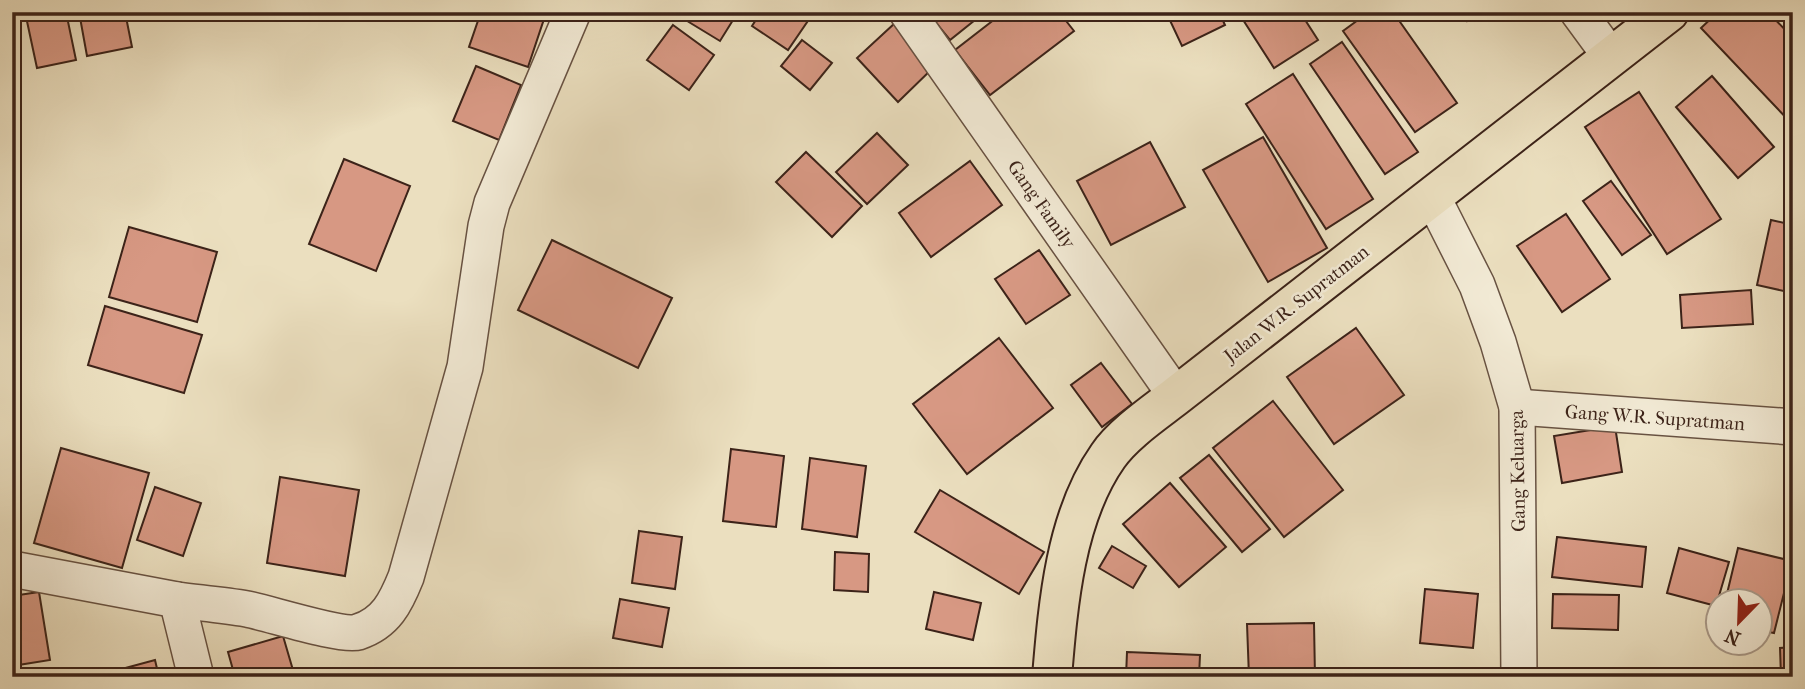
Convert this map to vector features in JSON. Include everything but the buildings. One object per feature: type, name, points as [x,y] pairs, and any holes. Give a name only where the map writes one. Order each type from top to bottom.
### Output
[{"type":"highway","name":"Jalan W.R. Supratman","points":[[1052,677],[1070,543],[1085,496],[1109,455],[1176,396],[1669,12]]},
{"type":"street","points":[[12,569],[177,600],[246,609],[327,629],[355,633],[379,622],[394,605],[406,577],[465,367],[486,226],[492,203],[573,12]]},
{"type":"street","name":"Gang Family","points":[[907,12],[1176,396]]},
{"type":"street","points":[[1578,12],[1611,57]]},
{"type":"street","name":"Gang Keluarga","points":[[1433,198],[1477,285],[1498,342],[1517,407],[1519,677]]},
{"type":"street","name":"Gang W.R. Supratman","points":[[1517,407],[1793,427]]},
{"type":"street","points":[[177,600],[196,677]]}]
